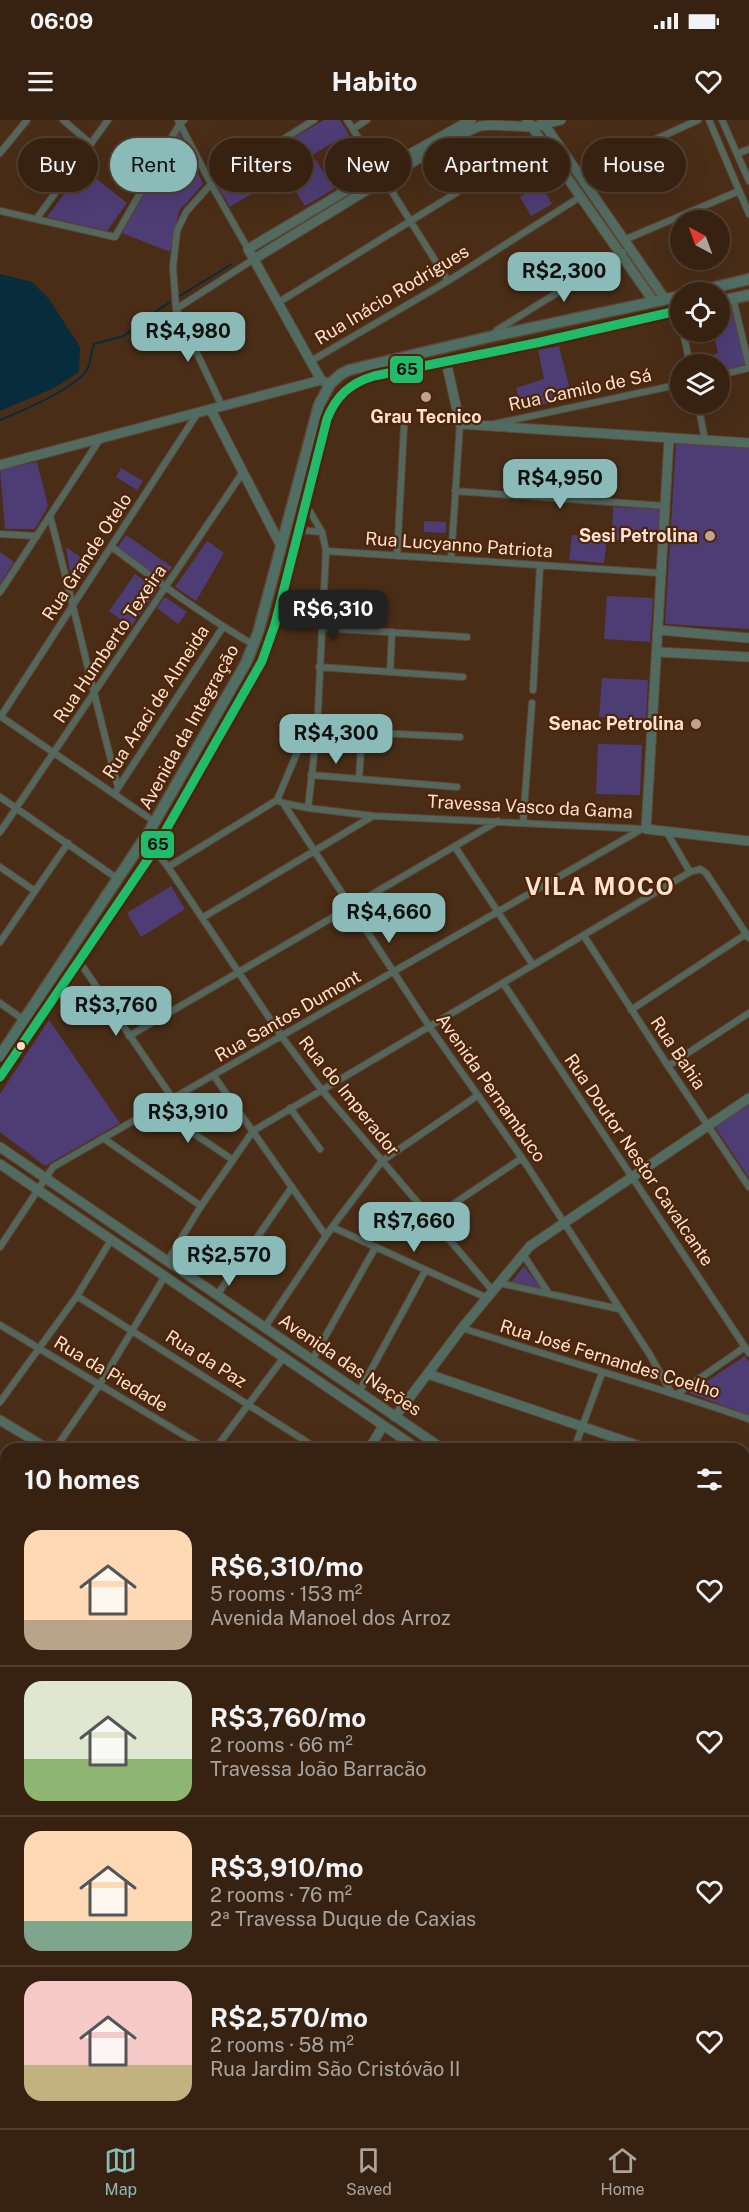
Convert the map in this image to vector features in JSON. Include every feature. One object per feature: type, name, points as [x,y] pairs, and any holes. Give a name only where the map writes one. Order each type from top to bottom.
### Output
[{"type":"main road","points":[[730,283],[749,279]]},
{"type":"main road","points":[[730,299],[749,295]]},
{"type":"main road","points":[[325,382],[349,370],[670,298]]},
{"type":"main road","name":"Avenida da Integração","points":[[0,1077],[155,849],[258,670],[267,651],[275,624],[327,419],[335,401],[341,394],[365,379],[670,316]]},
{"type":"main road","points":[[533,328],[532,337],[536,343]]},
{"type":"main road","points":[[512,332],[517,342],[514,348]]},
{"type":"main road","name":"Avenida da Integração","points":[[0,1056],[155,822],[254,645],[325,382]]},
{"type":"main road","points":[[266,600],[274,605],[280,603]]},
{"type":"main road","points":[[261,621],[267,620],[275,624]]},
{"type":"street","points":[[0,153],[27,120]]},
{"type":"street","points":[[63,120],[84,138]]},
{"type":"street","points":[[95,138],[108,120]]},
{"type":"street","points":[[285,138],[314,120]]},
{"type":"street","points":[[346,120],[359,138]]},
{"type":"street","points":[[353,129],[368,120]]},
{"type":"street","points":[[411,153],[471,120]]},
{"type":"street","points":[[411,164],[449,140],[480,126],[561,120]]},
{"type":"street","points":[[579,174],[698,120]]},
{"type":"street","points":[[709,120],[749,214]]},
{"type":"street","points":[[723,120],[749,181]]},
{"type":"street","points":[[181,121],[209,180]]},
{"type":"street","points":[[0,211],[115,237],[181,121]]},
{"type":"street","points":[[529,123],[540,138]]},
{"type":"street","points":[[543,123],[666,299]]},
{"type":"street","points":[[737,154],[749,149]]},
{"type":"street","points":[[570,183],[654,302]]},
{"type":"street","points":[[209,186],[191,205],[181,220],[177,231],[173,267],[176,309],[222,406]]},
{"type":"street","points":[[493,336],[497,330],[620,255],[627,244],[739,190]]},
{"type":"street","points":[[37,218],[56,192]]},
{"type":"street","points":[[0,465],[222,406],[325,382],[216,192]]},
{"type":"street","points":[[248,249],[344,192]]},
{"type":"street","points":[[176,309],[365,192]]},
{"type":"street","points":[[392,192],[448,281]]},
{"type":"street","points":[[279,302],[459,192]]},
{"type":"street","name":"Rua Inácio Rodrigues","points":[[311,361],[448,281],[580,198]]},
{"type":"street","points":[[730,372],[749,367],[733,298]]},
{"type":"street","points":[[446,361],[460,424],[451,559]]},
{"type":"street","name":"Rua Camilo de Sá","points":[[485,426],[670,386]]},
{"type":"street","points":[[211,410],[281,546]]},
{"type":"street","name":"Rua Grande Otelo","points":[[0,716],[112,548],[197,414]]},
{"type":"street","points":[[700,414],[705,440]]},
{"type":"street","points":[[460,424],[669,440],[746,442]]},
{"type":"street","points":[[397,556],[404,427]]},
{"type":"street","points":[[0,592],[100,440]]},
{"type":"street","points":[[644,829],[658,652],[669,440]]},
{"type":"street","name":"Rua Humberto Texeira","points":[[0,832],[56,753],[243,472]]},
{"type":"street","points":[[455,491],[666,506]]},
{"type":"street","points":[[305,504],[322,532],[326,550],[316,730],[309,808]]},
{"type":"street","points":[[50,516],[73,604],[93,695],[118,787]]},
{"type":"street","points":[[298,530],[322,532]]},
{"type":"street","points":[[0,534],[37,536]]},
{"type":"street","points":[[112,548],[222,627],[254,645]]},
{"type":"street","name":"Rua Lucyanno Patriota","points":[[326,550],[662,573]]},
{"type":"street","points":[[533,690],[540,566]]},
{"type":"street","name":"Rua Araci de Almeida","points":[[114,794],[222,627]]},
{"type":"street","points":[[321,628],[467,637]]},
{"type":"street","points":[[658,630],[749,638]]},
{"type":"street","points":[[390,672],[392,632]]},
{"type":"street","points":[[658,652],[749,657]]},
{"type":"street","points":[[319,667],[464,677]]},
{"type":"street","points":[[523,822],[532,703]]},
{"type":"street","points":[[0,716],[155,822]]},
{"type":"street","points":[[168,867],[280,802],[303,739],[308,732],[316,730],[460,737]]},
{"type":"street","points":[[359,779],[362,733]]},
{"type":"street","points":[[311,775],[457,787]]},
{"type":"street","points":[[0,797],[118,879]]},
{"type":"street","name":"Travessa Vasco da Gama","points":[[280,802],[374,816],[644,829],[749,841]]},
{"type":"street","name":"Avenida Pernambuco","points":[[280,802],[429,1026],[522,1158],[674,1393]]},
{"type":"street","points":[[202,918],[374,816]]},
{"type":"street","points":[[129,1036],[498,821]]},
{"type":"street","name":"Rua Santos Dumont","points":[[0,1245],[53,1167],[644,829]]},
{"type":"street","points":[[666,831],[693,870]]},
{"type":"street","name":"Rua do Imperador","points":[[145,838],[168,867],[282,1037],[321,1089],[493,1291]]},
{"type":"street","points":[[0,942],[68,843]]},
{"type":"street","points":[[455,847],[533,965]]},
{"type":"street","points":[[0,867],[34,891]]},
{"type":"street","points":[[168,1260],[201,1206],[253,1131],[693,870],[700,869],[706,873],[747,936],[631,1010]]},
{"type":"street","name":"Rua Bahia","points":[[584,936],[749,1186]]},
{"type":"street","points":[[79,961],[172,1099]]},
{"type":"street","name":"Rua Doutor Nestor Cavalcante","points":[[503,983],[749,1353]]},
{"type":"street","points":[[0,1004],[24,1020]]},
{"type":"street","points":[[668,1066],[749,1013]]},
{"type":"street","points":[[214,1076],[326,1236]]},
{"type":"street","points":[[265,1327],[332,1227],[382,1161],[477,1096]]},
{"type":"street","points":[[395,1417],[462,1328],[539,1238],[749,1098]]},
{"type":"street","points":[[156,1108],[233,1160]]},
{"type":"street","points":[[290,1108],[320,1149]]},
{"type":"street","points":[[103,1138],[201,1206]]},
{"type":"street","name":"Avenida das Nações","points":[[0,1147],[434,1443]]},
{"type":"street","points":[[431,1219],[522,1158]]},
{"type":"street","name":"Avenida das Nações","points":[[0,1164],[409,1443]]},
{"type":"street","points":[[217,1295],[292,1187]]},
{"type":"street","points":[[332,1227],[425,1271],[493,1291],[550,1294],[619,1309]]},
{"type":"street","points":[[0,1402],[77,1296],[111,1240]]},
{"type":"street","points":[[312,1360],[375,1248]]},
{"type":"street","points":[[523,1254],[550,1294]]},
{"type":"street","points":[[359,1392],[425,1271]]},
{"type":"street","points":[[59,1443],[100,1384],[165,1276]]},
{"type":"street","name":"Rua da Paz","points":[[77,1296],[309,1443]]},
{"type":"street","name":"Rua da Piedade","points":[[0,1325],[197,1443]]},
{"type":"street","name":"Rua José Fernandes Coelho","points":[[462,1328],[602,1373],[674,1393],[749,1419]]},
{"type":"street","points":[[674,1393],[745,1347]]},
{"type":"street","points":[[220,1443],[284,1357]]},
{"type":"street","points":[[576,1443],[602,1373]]},
{"type":"street","points":[[428,1374],[630,1443]]},
{"type":"street","points":[[326,1386],[333,1375]]},
{"type":"street","points":[[0,1420],[38,1443]]},
{"type":"street","points":[[373,1443],[384,1426]]},
{"type":"shaded area","points":[[324,120],[340,120],[351,138],[325,138],[325,147],[313,155],[313,138],[293,138]]},
{"type":"shaded area","points":[[179,131],[182,138],[175,138]]},
{"type":"shaded area","points":[[316,160],[325,174],[325,192],[329,192],[305,206],[296,192],[313,192],[313,162]]},
{"type":"shaded area","points":[[197,171],[203,184],[197,191]]},
{"type":"shaded area","points":[[98,180],[110,192],[127,203],[107,231],[47,217],[65,192],[98,192]]},
{"type":"shaded area","points":[[145,192],[196,192],[179,211],[170,252],[122,233]]},
{"type":"shaded area","points":[[221,192],[254,192],[230,207]]},
{"type":"shaded area","points":[[529,192],[545,192],[552,204],[531,216],[520,197]]},
{"type":"shaded area","points":[[730,303],[746,364],[730,368],[730,354],[714,354],[718,353],[715,342],[730,342]]},
{"type":"shaded area","points":[[559,346],[572,398],[521,409],[516,388],[544,379],[538,350]]},
{"type":"shaded area","name":"Sesi Petrolina","points":[[676,443],[749,448],[749,629],[665,624]]},
{"type":"shaded area","points":[[37,462],[48,506],[35,529],[5,529],[0,469]]},
{"type":"shaded area","points":[[121,468],[143,481],[137,490],[116,477]]},
{"type":"shaded area","points":[[613,507],[661,509],[660,542],[612,540]]},
{"type":"shaded area","points":[[424,521],[446,522],[446,533],[424,532]]},
{"type":"shaded area","points":[[126,535],[172,567],[163,580],[117,548]]},
{"type":"shaded area","points":[[572,535],[607,538],[604,563],[569,560]]},
{"type":"shaded area","points":[[207,541],[224,553],[196,601],[175,587]]},
{"type":"shaded area","points":[[66,547],[90,564],[73,590]]},
{"type":"shaded area","points":[[0,552],[14,562],[0,584]]},
{"type":"shaded area","points":[[135,574],[157,590],[131,627],[109,611]]},
{"type":"shaded area","points":[[607,596],[653,598],[650,642],[604,639]]},
{"type":"shaded area","points":[[165,597],[187,612],[178,624],[157,608]]},
{"type":"shaded area","points":[[602,678],[648,680],[646,720],[599,717]]},
{"type":"shaded area","points":[[598,744],[642,745],[640,795],[596,794]]},
{"type":"shaded area","points":[[171,886],[185,909],[141,937],[127,913]]},
{"type":"shaded area","points":[[49,1020],[120,1123],[45,1166],[0,1132],[0,1094]]},
{"type":"shaded area","points":[[749,1105],[749,1178],[715,1127]]},
{"type":"shaded area","points":[[524,1266],[545,1293],[511,1283]]},
{"type":"shaded area","points":[[745,1356],[749,1362],[749,1415],[689,1393]]},
{"type":"water","points":[[0,274],[32,282],[49,299],[80,347],[79,372],[54,388],[0,411]]},
{"type":"waterway","points":[[178,297],[232,264]]},
{"type":"waterway","points":[[0,420],[70,385],[88,368],[94,344],[124,336],[170,302]]},
{"type":"transit line","name":"65","points":[[0,1077],[155,849],[262,661],[275,624],[327,419],[339,397],[358,382],[374,376],[670,313]]},
{"type":"place","name":"Grau Tecnico","points":[[426,397]]},
{"type":"place","name":"Sesi Petrolina","points":[[710,536]]},
{"type":"place","name":"Senac Petrolina","points":[[696,724]]},
{"type":"district","name":"VILA MOCO","points":[[600,887]]}]
